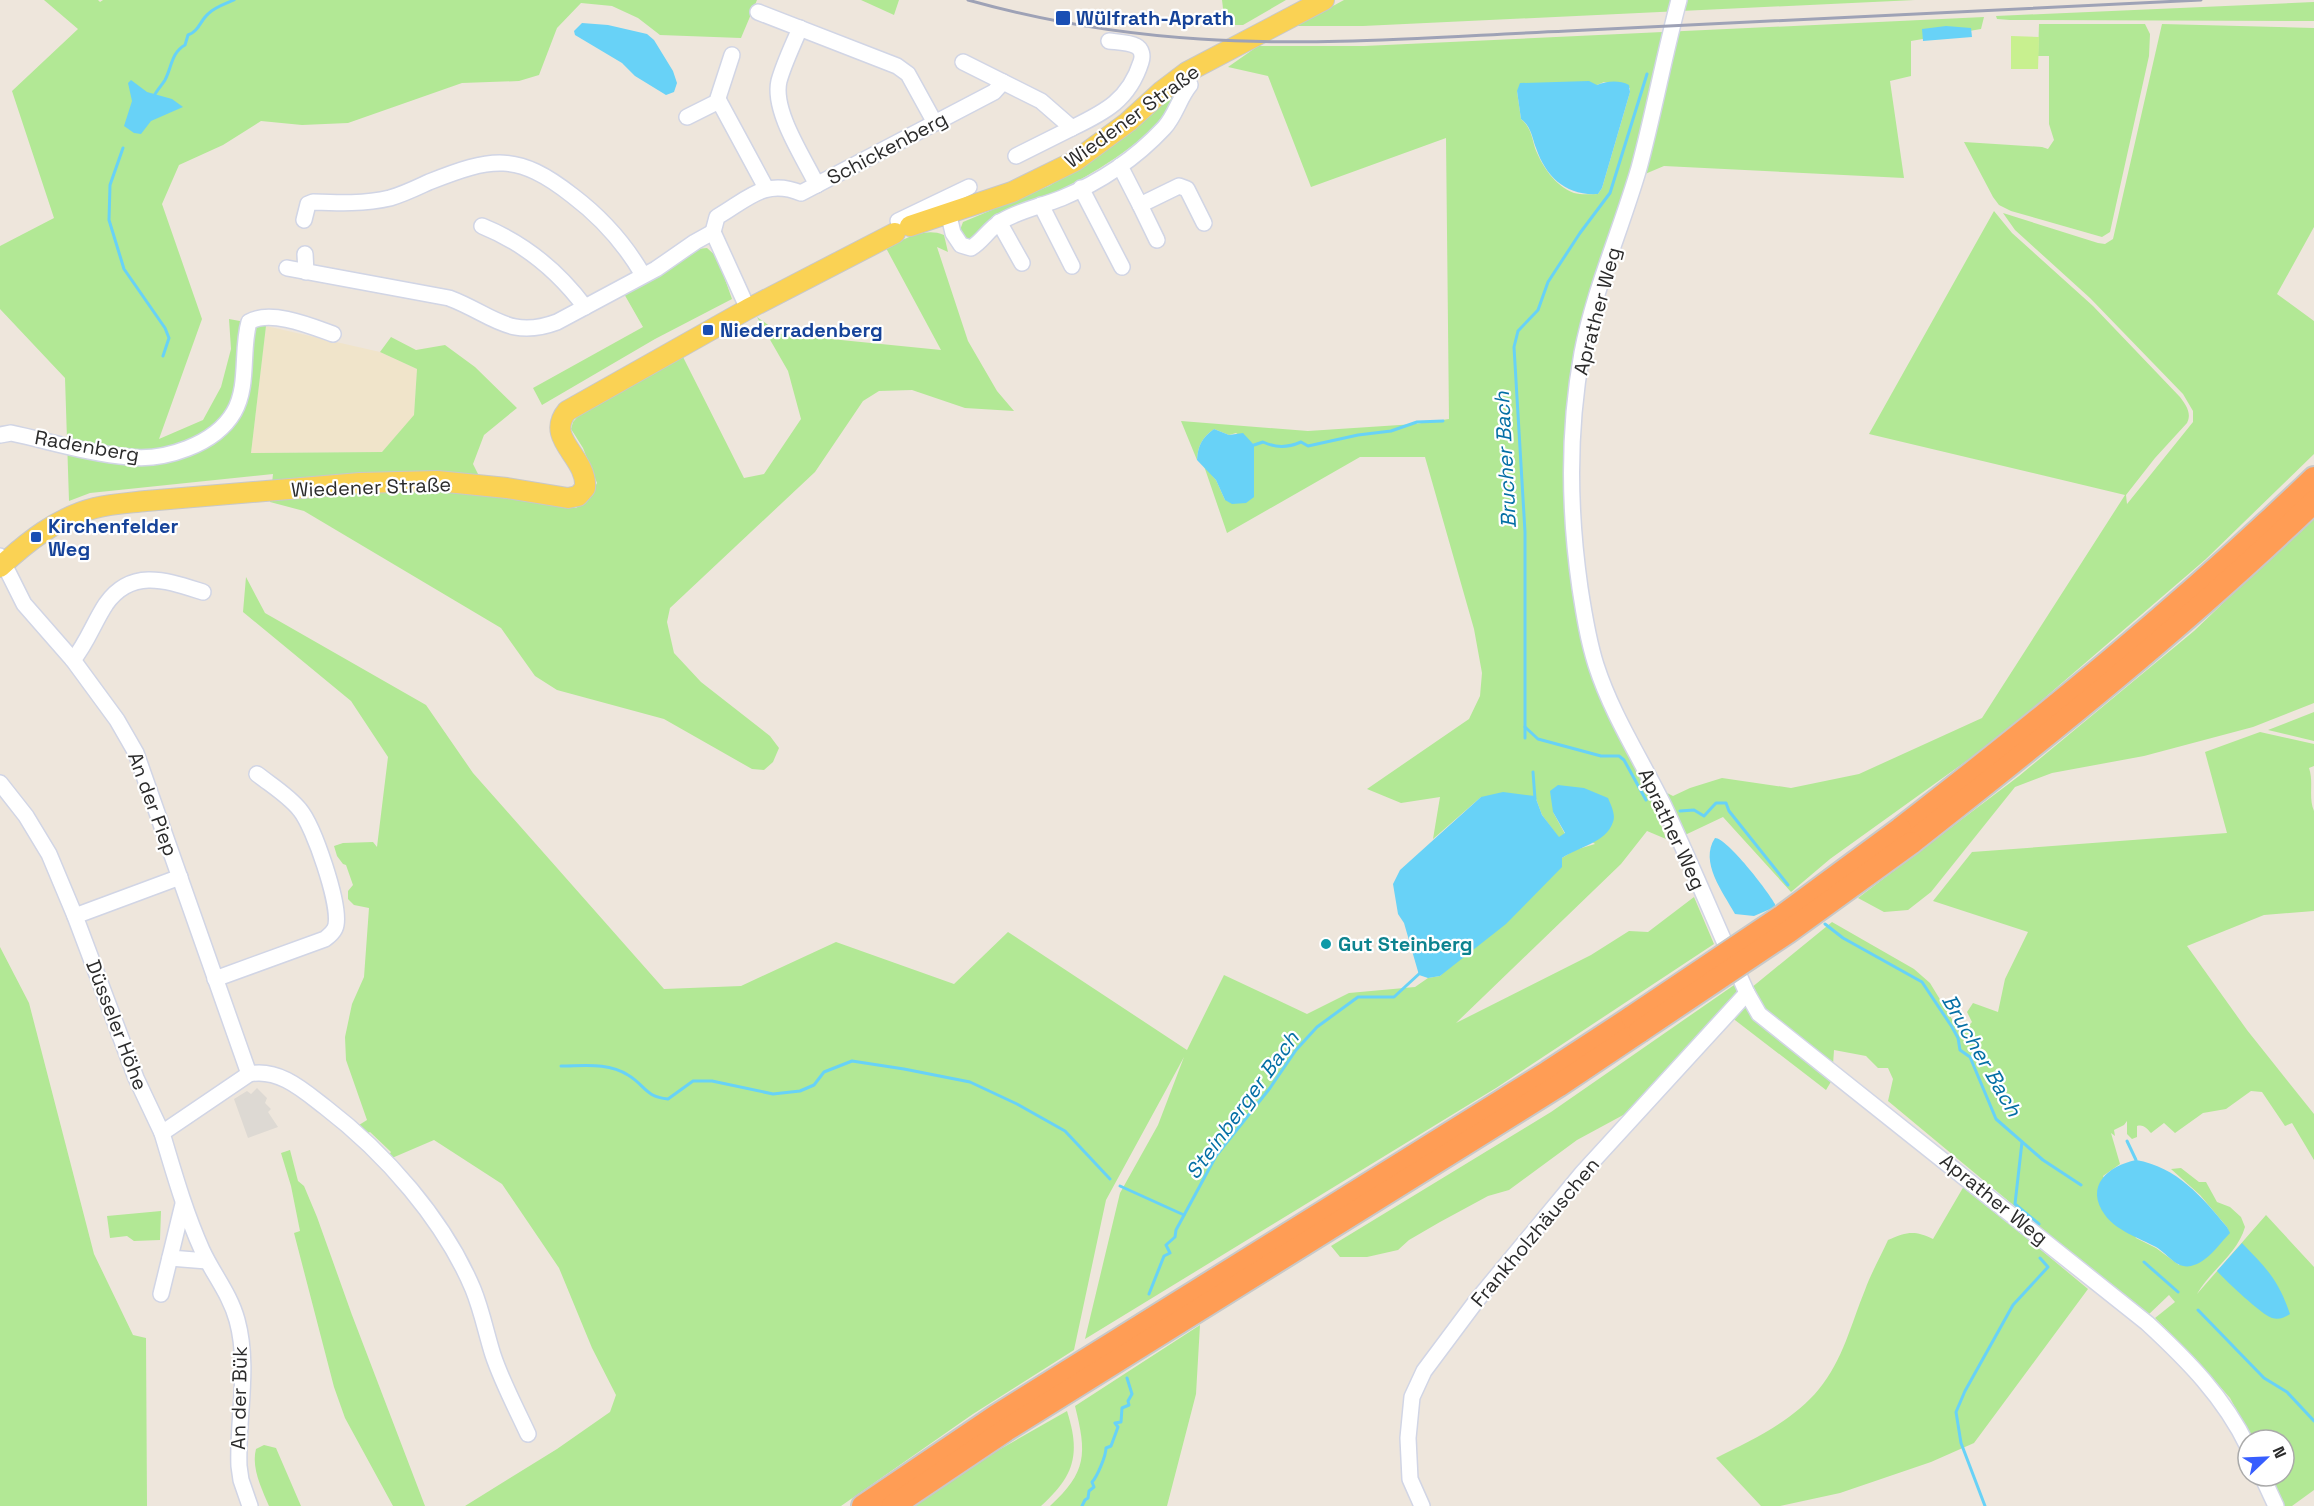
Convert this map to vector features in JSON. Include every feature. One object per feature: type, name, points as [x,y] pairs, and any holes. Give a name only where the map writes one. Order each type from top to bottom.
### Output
[{"type":"highway","points":[[1906,836],[2222,564],[2314,478]]},
{"type":"highway","points":[[862,1506],[1001,1423],[1339,1212],[1548,1072],[1636,1024],[1781,916],[1906,836],[2099,694],[2232,578],[2314,502]]},
{"type":"highway","points":[[893,1506],[1001,1423]]},
{"type":"main road","name":"Wiedener Straße","points":[[1,562],[50,527],[77,514],[111,505],[317,486],[408,481],[437,481],[507,488],[568,498],[578,496],[585,488],[584,472],[563,440],[559,427],[567,411],[903,224],[1012,192],[1075,161],[1120,129],[1187,72],[1324,0]]},
{"type":"street","name":"Aprather Weg","points":[[1679,0],[1638,168],[1591,315],[1577,386],[1572,457],[1572,507],[1576,555],[1585,617],[1595,662],[1603,685],[1615,713],[1665,808],[1747,993],[1759,1014],[2147,1323],[2185,1358],[2216,1394],[2237,1428]]},
{"type":"street","points":[[758,12],[897,66],[908,74],[935,123]]},
{"type":"street","points":[[800,28],[778,82],[778,96],[782,114],[817,185]]},
{"type":"street","points":[[1016,156],[1102,113],[1123,97],[1142,57],[1139,47],[1109,41]]},
{"type":"street","points":[[732,56],[718,98],[766,188],[717,217],[713,232],[748,309]]},
{"type":"street","points":[[963,62],[1041,101],[1072,128]]},
{"type":"street","name":"Schickenberg","points":[[766,188],[786,187],[801,193],[994,92],[1003,82]]},
{"type":"street","name":"Wiedener Straße","points":[[948,212],[953,233],[961,245],[971,248],[999,222],[1081,188],[1120,166],[1167,126],[1175,114],[1182,95],[1190,85]]},
{"type":"street","points":[[687,117],[719,101]]},
{"type":"street","points":[[304,220],[308,204],[313,202],[346,203],[392,198],[474,166],[494,163],[515,164],[538,171],[557,183],[594,213],[620,241],[643,275]]},
{"type":"street","name":"Wiedener Straße","points":[[1120,166],[1156,240]]},
{"type":"street","points":[[1140,205],[1179,186],[1187,189],[1204,223]]},
{"type":"street","points":[[903,224],[969,187]]},
{"type":"street","name":"Wiedener Straße","points":[[1081,188],[1122,267]]},
{"type":"street","points":[[1041,205],[1072,266]]},
{"type":"street","points":[[999,222],[1022,264]]},
{"type":"street","points":[[482,226],[512,240],[542,261],[569,285],[585,307]]},
{"type":"street","points":[[287,268],[448,298],[467,305],[494,320],[526,330],[558,322],[643,275],[713,232]]},
{"type":"street","points":[[305,254],[306,272]]},
{"type":"street","name":"Radenberg","points":[[0,435],[12,433],[129,458],[156,456],[181,450],[210,437],[234,413],[240,398],[249,322],[257,318],[273,318],[298,322],[333,334]]},
{"type":"street","name":"An der Piep","points":[[1,562],[24,604],[73,660],[116,719],[136,753],[249,1074]]},
{"type":"street","points":[[73,660],[107,603],[133,583],[142,580],[163,580],[203,592]]},
{"type":"street","points":[[215,980],[325,939],[332,934],[336,925],[334,894],[307,821],[291,801],[257,774]]},
{"type":"street","name":"Düsseler Höhe","points":[[0,783],[37,832],[49,854],[75,916],[132,1068],[162,1133]]},
{"type":"street","points":[[75,916],[180,878]]},
{"type":"street","name":"Frankholzhäuschen","points":[[1422,1506],[1410,1479],[1408,1438],[1412,1397],[1424,1371],[1477,1300],[1583,1172],[1747,993]]},
{"type":"street","points":[[162,1133],[249,1074],[265,1073],[284,1078],[346,1123],[393,1170],[447,1238],[473,1289],[493,1354],[528,1434]]},
{"type":"street","name":"An der Bük","points":[[162,1133],[183,1204],[207,1261],[232,1306],[240,1334],[242,1357],[239,1466],[250,1506]]},
{"type":"street","points":[[161,1294],[183,1204]]},
{"type":"street","points":[[170,1258],[207,1261]]},
{"type":"street","points":[[2268,1488],[2276,1506]]},
{"type":"shaded area","points":[[266,326],[380,352],[417,369],[414,416],[382,452],[251,453]]},
{"type":"shaded area","points":[[257,1088],[267,1098],[265,1103],[271,1109],[268,1112],[278,1127],[248,1138],[234,1099],[247,1091],[251,1094]]},
{"type":"green space","points":[[44,0],[98,0],[100,2],[103,0],[757,0],[741,38],[660,35],[638,18],[612,6],[581,3],[557,28],[539,75],[519,81],[462,83],[348,123],[302,125],[261,121],[223,145],[179,165],[162,204],[202,319],[159,439],[203,420],[221,387],[231,349],[229,319],[266,326],[251,453],[382,452],[414,415],[417,369],[380,352],[391,337],[416,350],[445,345],[475,367],[517,408],[484,435],[473,464],[489,496],[576,508],[589,498],[597,483],[583,448],[571,429],[573,422],[581,413],[683,357],[744,478],[764,474],[801,419],[788,371],[757,317],[781,334],[941,350],[886,248],[922,233],[944,235],[948,252],[937,247],[968,341],[997,391],[1014,411],[965,408],[912,390],[879,391],[863,401],[815,472],[670,608],[667,622],[674,653],[701,682],[770,736],[779,748],[773,762],[764,770],[752,769],[664,719],[557,690],[535,676],[501,628],[304,511],[270,502],[273,474],[90,493],[69,501],[65,378],[0,309],[0,246],[54,218],[12,91],[78,29]]},
{"type":"green space","points":[[861,0],[899,0],[894,15]]},
{"type":"green space","points":[[1222,0],[1286,0],[1243,25],[1225,25]]},
{"type":"green space","points":[[1344,0],[1915,0],[1363,26],[1296,26]]},
{"type":"green space","points":[[2314,2],[2314,21],[2010,20],[1997,19],[1996,16]]},
{"type":"green space","points":[[1984,17],[1981,29],[1911,41],[1911,76],[1890,81],[1904,178],[1664,166],[1645,174],[1611,278],[1605,246],[1573,360],[1572,579],[1666,839],[1647,831],[1621,864],[1456,1023],[1591,955],[1629,931],[1648,932],[1694,897],[1714,944],[1496,1088],[1085,1339],[1120,1193],[1158,1125],[1184,1057],[1106,1200],[1074,1350],[973,1414],[841,1506],[465,1506],[557,1449],[610,1412],[616,1395],[592,1348],[559,1268],[502,1184],[434,1140],[392,1158],[389,1155],[391,1152],[359,1125],[367,1120],[346,1060],[345,1037],[352,1004],[364,977],[369,908],[354,905],[348,899],[348,891],[353,885],[346,865],[337,856],[334,846],[343,843],[373,842],[377,847],[388,757],[351,701],[243,612],[246,577],[265,613],[426,705],[473,773],[664,989],[741,986],[836,942],[954,984],[1008,932],[1187,1050],[1224,975],[1307,1014],[1349,993],[1415,987],[1428,978],[1440,976],[1562,858],[1575,850],[1595,844],[1553,812],[1565,834],[1559,838],[1542,815],[1535,796],[1481,797],[1433,839],[1440,797],[1401,803],[1367,789],[1469,719],[1480,696],[1482,673],[1474,629],[1425,457],[1360,457],[1227,533],[1204,466],[1216,480],[1225,500],[1254,496],[1254,445],[1236,433],[1229,435],[1214,429],[1201,442],[1197,460],[1181,421],[1308,431],[1415,424],[1449,419],[1446,138],[1311,187],[1268,76],[1228,67],[1258,46],[1364,46]],"holes":[[[1604,82],[1630,88],[1602,188],[1598,194],[1577,194],[1567,190],[1550,175],[1538,155],[1529,128],[1521,119],[1517,91],[1597,85]]]},
{"type":"green space","points":[[2039,24],[2145,24],[2150,34],[2149,56],[2110,232],[2102,237],[2011,211],[1999,205],[1964,142],[2048,149],[2054,140],[2049,124],[2049,56],[2038,56]]},
{"type":"green space","points":[[2162,24],[2314,28],[2314,227],[2277,294],[2314,321],[2314,454],[2206,559],[1997,739],[1830,859],[1791,892],[1723,817],[1685,835],[1665,792],[1673,796],[1722,778],[1791,788],[1859,774],[1982,718],[2125,495],[1869,434],[1994,211],[2012,233],[2093,306],[2180,397],[2188,409],[2187,423],[2126,495],[2127,504],[2193,422],[2193,411],[2183,394],[2090,298],[2015,230],[2003,213],[2098,243],[2105,244],[2113,239]]},
{"type":"green space","points":[[2011,36],[2039,37],[2038,69],[2011,69]]},
{"type":"green space","points":[[1172,95],[1171,112],[1116,158],[1069,185],[1005,211],[971,241],[965,239],[960,230],[963,222],[1049,186],[1110,148]]},
{"type":"green space","points":[[707,248],[717,257],[732,299],[655,339],[542,405],[533,388],[643,327],[623,292],[697,249]]},
{"type":"green space","points":[[2314,516],[2314,703],[2253,727],[2144,756],[2052,773],[2015,787],[1931,892],[1908,910],[1884,912],[1858,898],[2019,776],[2194,631]]},
{"type":"green space","points":[[2314,712],[2314,741],[2268,730]]},
{"type":"green space","points":[[2260,732],[2314,744],[2314,766],[2309,768],[2314,811],[2314,911],[2264,915],[2187,946],[2247,1030],[2314,1114],[2314,1160],[2292,1123],[2285,1126],[2262,1092],[2251,1091],[2226,1109],[2203,1113],[2175,1133],[2164,1123],[2151,1133],[2145,1127],[2137,1126],[2137,1137],[2132,1139],[2127,1134],[2127,1121],[2114,1130],[2115,1136],[2111,1133],[2120,1164],[2103,1176],[2136,1238],[2156,1248],[2179,1265],[2229,1233],[2227,1227],[2200,1195],[2171,1169],[2181,1168],[2199,1182],[2206,1182],[2217,1202],[2230,1207],[2241,1217],[2245,1227],[2236,1245],[2197,1294],[2266,1215],[2314,1267],[2314,1490],[2292,1506],[2282,1506],[2274,1488],[2296,1488],[2296,1428],[2246,1428],[2230,1398],[2195,1358],[2155,1318],[2175,1302],[2169,1295],[2147,1316],[1888,1101],[1893,1079],[1888,1068],[1878,1068],[1866,1056],[1834,1050],[1832,1080],[1826,1090],[1731,1017],[1638,1107],[1577,1140],[1509,1190],[1488,1196],[1409,1240],[1398,1250],[1367,1257],[1340,1257],[1331,1246],[1551,1112],[1737,983],[1751,988],[1832,922],[1914,969],[1930,983],[1961,1034],[1972,1022],[1967,1012],[1973,1003],[1998,1012],[2005,979],[2028,932],[1933,901],[1972,852],[2227,833],[2205,752]]},
{"type":"green space","points":[[0,947],[29,1003],[94,1254],[133,1335],[146,1338],[147,1506],[0,1506]]},
{"type":"green space","points":[[290,1150],[298,1181],[304,1186],[317,1217],[425,1506],[393,1506],[345,1418],[334,1387],[294,1233],[300,1231],[291,1186],[281,1153]]},
{"type":"green space","points":[[1964,1186],[2088,1289],[1974,1443],[1931,1462],[1840,1493],[1780,1506],[1761,1506],[1716,1458],[1758,1437],[1797,1411],[1809,1400],[1827,1378],[1840,1354],[1867,1284],[1888,1240],[1910,1233],[1921,1234],[1933,1239]]},
{"type":"green space","points":[[161,1211],[160,1240],[134,1241],[127,1236],[110,1238],[107,1216]]},
{"type":"green space","points":[[1200,1325],[1196,1394],[1167,1506],[1050,1506],[1071,1483],[1081,1461],[1081,1437],[1075,1406]]},
{"type":"green space","points":[[1067,1411],[1073,1440],[1072,1464],[1061,1485],[1041,1506],[913,1506],[967,1468]]},
{"type":"green space","points":[[264,1445],[276,1448],[301,1506],[269,1506],[255,1464],[256,1449]]},
{"type":"water","points":[[582,23],[608,25],[647,34],[654,40],[673,71],[677,83],[674,92],[666,95],[635,76],[622,63],[575,35],[574,31]]},
{"type":"water","points":[[1946,26],[1971,28],[1972,37],[1923,41],[1922,29]]},
{"type":"water","points":[[131,80],[147,92],[172,99],[183,107],[151,121],[141,134],[134,133],[124,126],[132,101],[128,83]]},
{"type":"water","points":[[1589,81],[1597,85],[1621,82],[1629,85],[1630,92],[1602,188],[1598,194],[1576,192],[1567,188],[1545,168],[1529,128],[1521,119],[1517,91],[1520,83]]},
{"type":"water","points":[[1214,429],[1229,435],[1243,433],[1254,445],[1254,497],[1246,503],[1232,504],[1225,500],[1216,480],[1197,460],[1201,442]]},
{"type":"water","points":[[1558,785],[1584,788],[1608,798],[1614,816],[1609,829],[1598,840],[1562,858],[1562,867],[1506,924],[1440,976],[1428,978],[1419,975],[1404,923],[1398,914],[1393,884],[1400,870],[1481,797],[1503,792],[1535,796],[1542,815],[1559,837],[1565,833],[1553,812],[1550,791]]},
{"type":"water","points":[[1715,838],[1728,846],[1747,866],[1771,897],[1775,907],[1754,916],[1735,914],[1719,887],[1711,867],[1711,847]]},
{"type":"water","points":[[2136,1160],[2164,1169],[2176,1176],[2198,1194],[2227,1227],[2230,1233],[2203,1261],[2191,1266],[2181,1265],[2156,1247],[2122,1230],[2105,1215],[2099,1205],[2098,1186],[2108,1172]]},
{"type":"water","points":[[2242,1243],[2271,1275],[2290,1314],[2277,1319],[2267,1316],[2217,1271]]},
{"type":"waterway","points":[[154,96],[165,80],[174,56],[185,45],[188,35],[195,31],[211,12],[234,0]]},
{"type":"waterway","name":"Brucher Bach","points":[[1525,738],[1525,532],[1514,347],[1518,331],[1538,310],[1548,282],[1610,193],[1647,74]]},
{"type":"waterway","points":[[123,148],[110,185],[109,220],[124,269],[165,328],[169,338],[163,356]]},
{"type":"waterway","points":[[1254,445],[1263,442],[1286,446],[1301,442],[1308,446],[1358,435],[1391,431],[1417,422],[1443,421]]},
{"type":"waterway","name":"Brucher Bach","points":[[1525,727],[1538,739],[1601,756],[1619,756],[1624,760],[1646,800]]},
{"type":"waterway","name":"Steinberger Bach","points":[[1533,772],[1535,799]]},
{"type":"waterway","name":"Brucher Bach","points":[[1680,811],[1694,810],[1704,816],[1716,803],[1726,803],[1729,811],[1788,885]]},
{"type":"waterway","name":"Brucher Bach","points":[[1825,924],[1843,938],[1922,982],[1952,1027],[1958,1038],[1960,1050],[1970,1057],[1996,1119],[2043,1160],[2081,1185]]},
{"type":"waterway","name":"Steinberger Bach","points":[[1149,1294],[1164,1256],[1170,1253],[1166,1245],[1175,1237],[1176,1230],[1216,1156],[1270,1088],[1296,1050],[1317,1027],[1358,997],[1394,997],[1420,973]]},
{"type":"waterway","points":[[561,1066],[612,1068],[628,1075],[654,1096],[668,1099],[693,1081],[712,1081],[773,1094],[800,1091],[814,1085],[824,1072],[852,1061],[970,1082],[1017,1104],[1065,1131],[1110,1179]]},
{"type":"waterway","points":[[2127,1141],[2136,1160]]},
{"type":"waterway","points":[[2022,1142],[2015,1204],[2039,1224]]},
{"type":"waterway","points":[[1120,1186],[1184,1215]]},
{"type":"waterway","points":[[1985,1506],[1961,1443],[1956,1412],[1965,1391],[2013,1305],[2048,1267],[2040,1258]]},
{"type":"waterway","name":"Brucher Bach","points":[[2144,1262],[2178,1292]]},
{"type":"waterway","name":"Brucher Bach","points":[[2198,1310],[2264,1378],[2287,1392],[2314,1421]]},
{"type":"waterway","name":"Steinberger Bach","points":[[1082,1506],[1088,1498],[1089,1491],[1094,1487],[1092,1482],[1101,1466],[1106,1448],[1111,1446],[1118,1427],[1115,1423],[1121,1422],[1122,1408],[1129,1405],[1128,1401],[1132,1394],[1127,1378]]},
{"type":"railway","points":[[968,0],[1054,20],[1141,34],[1200,39],[1292,42],[1430,38],[2201,0]]},
{"type":"place","name":"Wülfrath-Aprath","points":[[1063,18]]},
{"type":"place","name":"Niederradenberg","points":[[708,330]]},
{"type":"place","name":"Kirchenfelder Weg","points":[[36,537]]},
{"type":"place","name":"Gut Steinberg","points":[[1326,944]]}]
